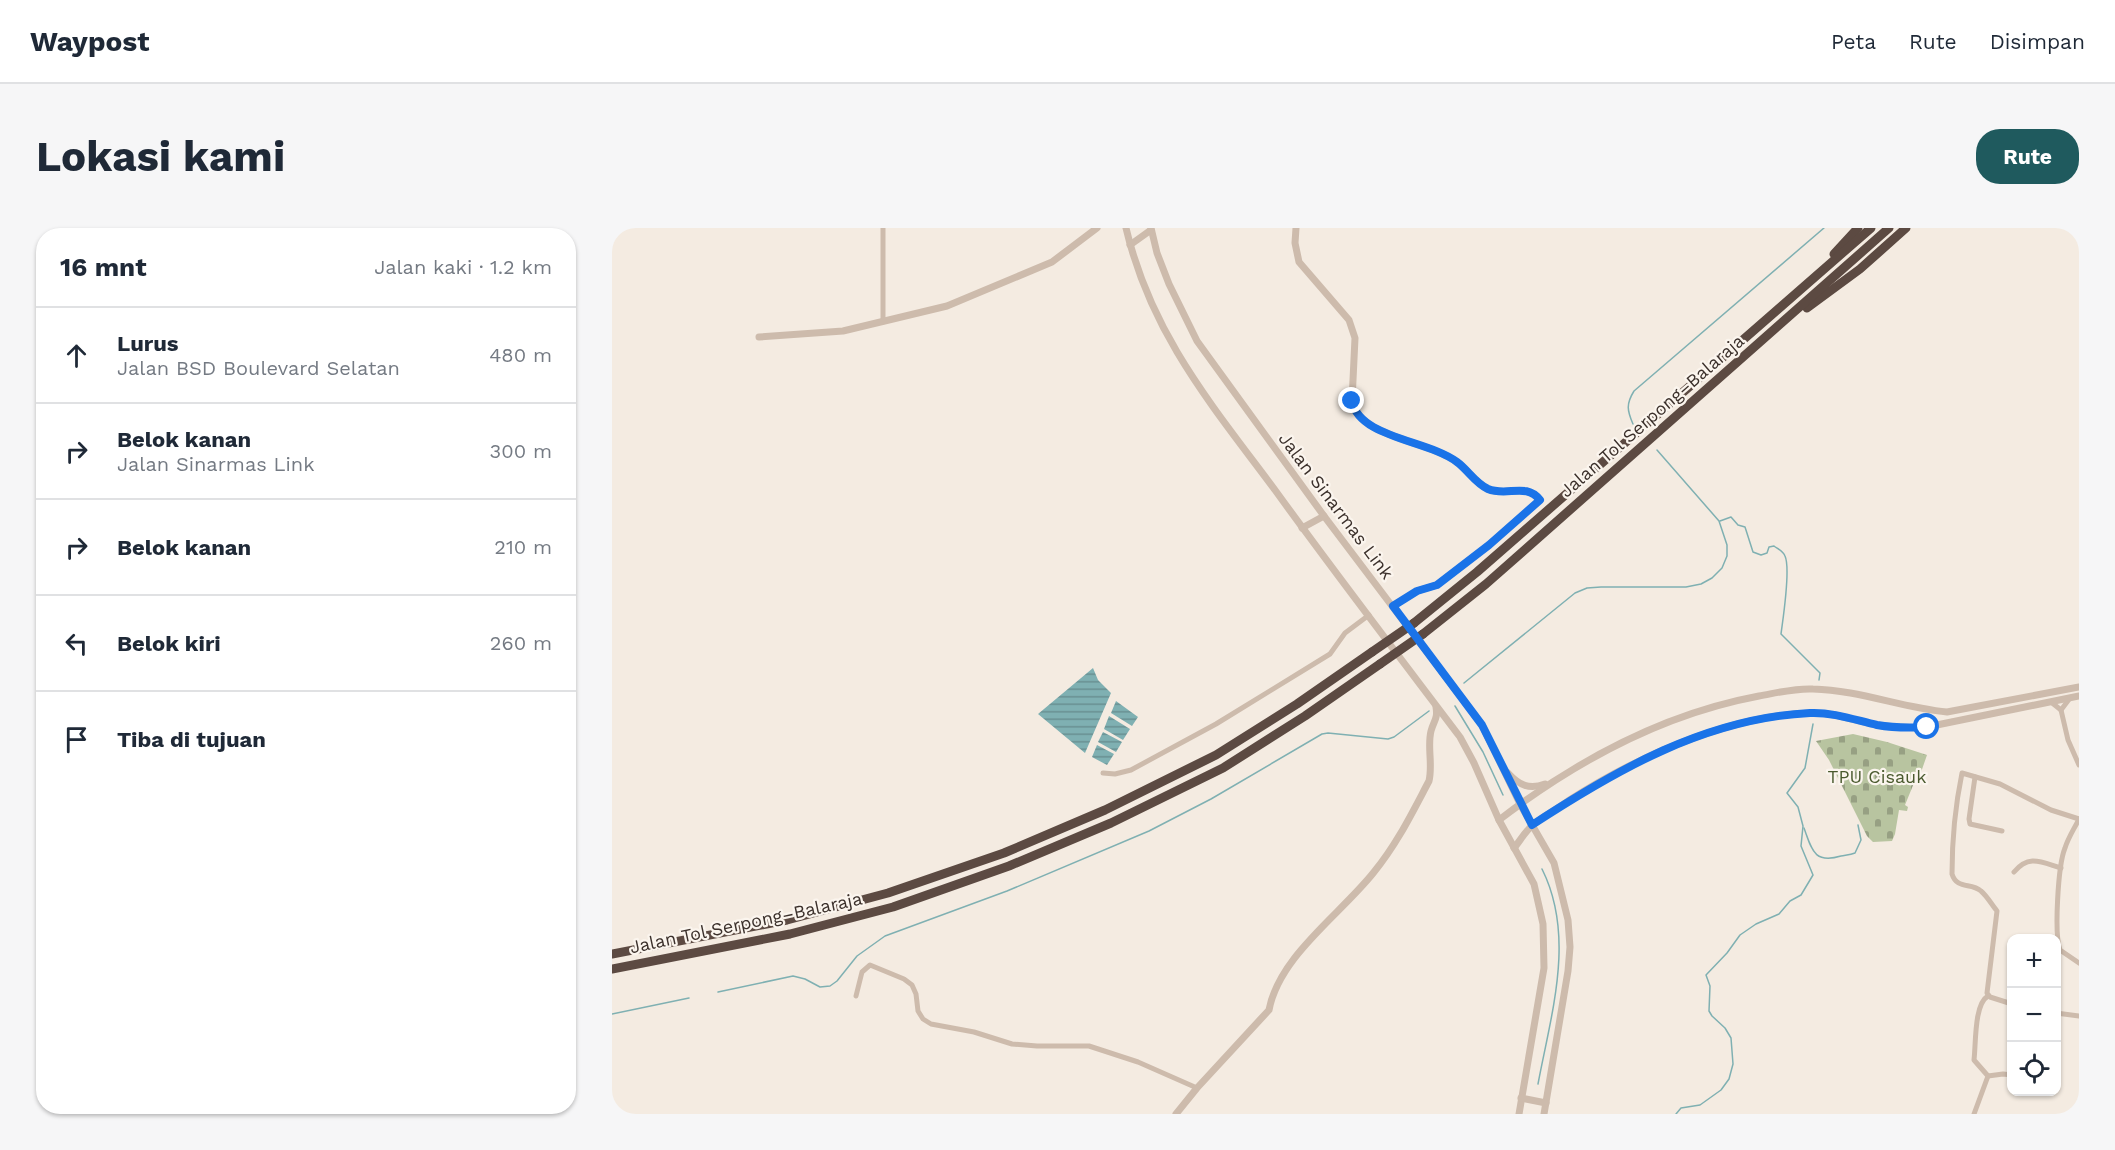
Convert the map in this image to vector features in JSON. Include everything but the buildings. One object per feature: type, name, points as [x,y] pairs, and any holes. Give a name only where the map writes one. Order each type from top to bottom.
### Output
[{"type":"highway","points":[[1798,293],[1858,228]]},
{"type":"highway","name":"Jalan Tol Serpong–Balaraja","points":[[612,954],[787,920],[888,893],[1004,853],[1095,814],[1215,755],[1297,704],[1414,623],[1495,557],[1872,228]]},
{"type":"highway","name":"Jalan Tol Serpong–Balaraja","points":[[612,969],[790,934],[893,907],[1009,866],[1111,823],[1223,768],[1305,716],[1423,634],[1486,584],[1889,228]]},
{"type":"highway","points":[[1757,345],[1860,269],[1906,228]]},
{"type":"street","points":[[883,228],[883,323]]},
{"type":"street","points":[[759,337],[843,331],[947,306],[1052,262],[1096,228]]},
{"type":"street","points":[[1125,228],[1146,293],[1176,354],[1302,528],[1460,737],[1499,820],[1534,884],[1543,924],[1544,968],[1519,1114]]},
{"type":"street","points":[[1296,228],[1295,243],[1299,262],[1349,320],[1353,329],[1355,338],[1352,401],[1353,408],[1360,419],[1374,428],[1440,452],[1457,462],[1473,478],[1490,490],[1500,492],[1524,490],[1535,493],[1540,500],[1489,545],[1437,585],[1417,591],[1393,606]]},
{"type":"street","points":[[1130,245],[1151,229]]},
{"type":"street","name":"Jalan Sinarmas Link","points":[[1151,229],[1169,284],[1197,341],[1324,516],[1482,725],[1520,804],[1554,863],[1568,920],[1570,947],[1544,1114]]},
{"type":"street","points":[[1302,528],[1324,516]]},
{"type":"street","points":[[1103,773],[1115,774],[1131,770],[1236,713],[1330,654],[1345,633],[1369,615]]},
{"type":"street","points":[[1499,820],[1520,804],[1619,743],[1658,725],[1699,711],[1770,694],[1810,689],[1836,690],[1926,710],[1947,712],[2079,687]]},
{"type":"street","points":[[2030,696],[2032,706]]},
{"type":"street","points":[[1514,849],[1532,825],[1587,789],[1630,765],[1707,734],[1747,723],[1811,713],[1903,729],[1927,727],[2079,696]]},
{"type":"street","points":[[2061,710],[2070,698]]},
{"type":"street","points":[[2051,702],[2061,710],[2068,740],[2079,765]]},
{"type":"street","points":[[1176,1114],[1269,1010],[1272,995],[1291,962],[1372,875],[1391,850],[1429,781],[1431,731],[1438,717],[1436,706]]},
{"type":"street","points":[[1504,769],[1517,782],[1525,786],[1537,787],[1556,781]]},
{"type":"street","points":[[1988,996],[1987,981],[1997,911],[1981,891],[1958,884],[1952,874],[1955,803],[1962,772],[2000,784],[2051,810],[2079,819],[2064,849],[2058,901],[2058,945],[2060,950],[2079,963]]},
{"type":"street","points":[[1975,777],[1969,822],[1972,825],[2002,831]]},
{"type":"street","points":[[2014,872],[2020,865],[2030,860],[2061,868]]},
{"type":"street","points":[[856,996],[862,972],[870,965],[904,979],[912,985],[916,994],[918,1011],[931,1024],[974,1032],[1012,1044],[1089,1046],[1138,1062],[1197,1088]]},
{"type":"street","points":[[1988,996],[2007,1002]]},
{"type":"street","points":[[1988,996],[1983,1000],[1975,1027],[1977,1037],[1974,1060],[1988,1076]]},
{"type":"street","points":[[2061,1014],[2079,1017]]},
{"type":"street","points":[[1988,1076],[2007,1074]]},
{"type":"street","points":[[1974,1114],[1988,1076]]},
{"type":"street","points":[[1521,1098],[1546,1103]]},
{"type":"green space","name":"TPU Cisauk","points":[[1853,734],[1927,755],[1919,778],[1916,778],[1905,805],[1908,807],[1907,811],[1899,810],[1892,841],[1873,842],[1867,836],[1829,760],[1816,741]]},
{"type":"water","points":[[1093,668],[1098,680],[1111,693],[1085,753],[1038,714]]},
{"type":"water","points":[[1116,701],[1138,717],[1132,726],[1111,713]]},
{"type":"water","points":[[1109,716],[1130,729],[1123,740],[1104,729]]},
{"type":"water","points":[[1103,732],[1122,742],[1116,752],[1098,742]]},
{"type":"water","points":[[1097,745],[1114,754],[1107,765],[1092,757]]},
{"type":"waterway","points":[[1633,424],[1628,407],[1634,391],[1824,228]]},
{"type":"waterway","points":[[1464,683],[1575,593],[1587,588],[1601,587],[1686,587],[1701,584],[1712,578],[1722,568],[1727,556],[1727,545],[1719,521],[1657,450]]},
{"type":"waterway","points":[[1720,521],[1731,517],[1738,525],[1745,527],[1753,552],[1761,555],[1767,553],[1769,547],[1774,546],[1784,554],[1787,562],[1787,582],[1781,634],[1820,673],[1819,680]]},
{"type":"waterway","points":[[1455,706],[1483,752],[1503,795]]},
{"type":"waterway","points":[[718,992],[793,976],[820,987],[830,986],[837,981],[857,956],[885,936],[1007,891],[1149,831],[1211,799],[1322,734],[1388,739],[1429,711]]},
{"type":"waterway","points":[[1676,1114],[1681,1108],[1700,1105],[1721,1090],[1729,1079],[1733,1064],[1731,1038],[1709,1011],[1710,986],[1706,975],[1740,935],[1756,924],[1779,914],[1790,901],[1801,895],[1813,875],[1801,846],[1803,826],[1798,807],[1787,793],[1805,768],[1813,724]]},
{"type":"waterway","points":[[1804,828],[1815,853],[1825,858],[1832,858],[1855,853],[1861,840],[1858,825]]},
{"type":"waterway","points":[[1538,1084],[1554,1003],[1559,948],[1558,921],[1552,895],[1542,869]]},
{"type":"waterway","points":[[612,1014],[689,998]]},
{"type":"route","points":[[1352,401],[1353,408],[1360,419],[1369,426],[1440,452],[1457,462],[1473,478],[1490,490],[1500,492],[1524,490],[1535,493],[1540,500],[1489,545],[1437,585],[1417,591],[1393,606],[1482,725],[1532,825],[1587,789],[1630,765],[1707,734],[1747,723],[1811,713],[1903,729],[1927,727]]}]
